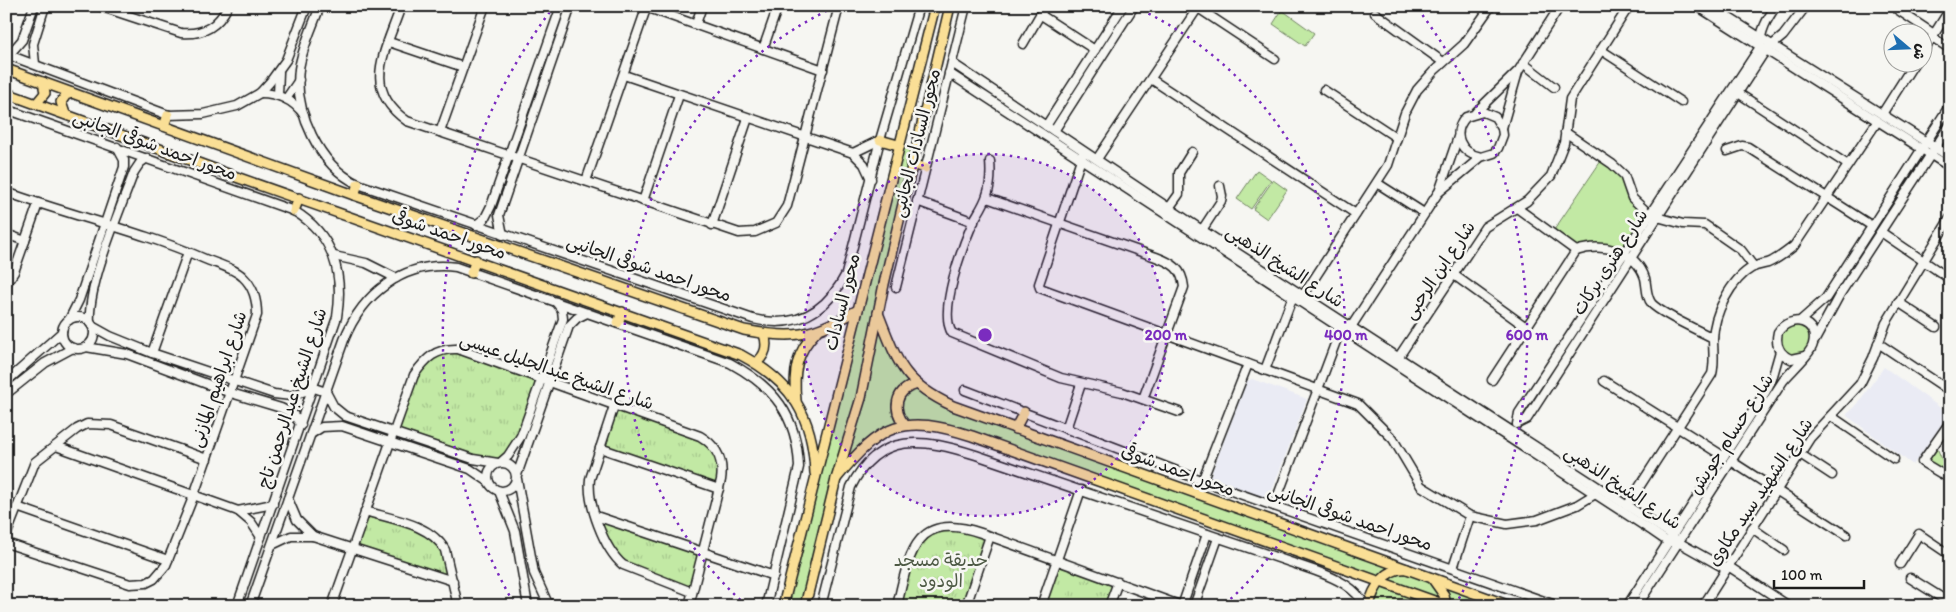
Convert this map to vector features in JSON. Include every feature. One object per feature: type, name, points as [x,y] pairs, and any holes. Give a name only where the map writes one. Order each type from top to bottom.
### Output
[{"type":"main road","name":"محور السادات","points":[[782,606],[898,145],[935,6]]},
{"type":"main road","name":"محور السادات","points":[[805,606],[836,479],[861,398],[911,164],[950,6]]},
{"type":"main road","name":"محور احمد شوقى","points":[[6,69],[354,195],[735,327],[764,334],[787,336],[816,332],[856,311]]},
{"type":"main road","points":[[36,104],[45,93],[43,82]]},
{"type":"main road","name":"محور احمد شوقى","points":[[6,93],[725,348],[756,363],[782,383],[796,400],[812,438],[816,473]]},
{"type":"main road","points":[[65,114],[60,106],[62,99],[72,93]]},
{"type":"main road","points":[[164,126],[168,115]]},
{"type":"main road","points":[[880,140],[898,145]]},
{"type":"main road","points":[[911,164],[925,168]]},
{"type":"main road","points":[[354,195],[358,184]]},
{"type":"main road","points":[[294,210],[299,198]]},
{"type":"main road","points":[[471,273],[476,260]]},
{"type":"main road","points":[[618,324],[622,312]]},
{"type":"main road","name":"محور احمد شوقى","points":[[878,313],[895,355],[915,384],[953,406],[1510,606]]},
{"type":"main road","points":[[796,400],[794,377],[796,362],[802,349],[816,332]]},
{"type":"main road","points":[[756,363],[763,356],[766,348],[764,334]]},
{"type":"main road","points":[[905,425],[898,416],[897,403],[903,391],[915,384]]},
{"type":"main road","points":[[1015,429],[1024,412]]},
{"type":"main road","points":[[836,479],[857,452],[871,440],[886,432],[905,425],[939,427],[972,436],[1447,606]]},
{"type":"main road","points":[[1370,606],[1373,592],[1380,581],[1395,571],[1410,569]]},
{"type":"main road","points":[[1423,574],[1432,577],[1439,585],[1447,606]]},
{"type":"street","points":[[8,54],[22,40],[34,6]]},
{"type":"street","points":[[35,64],[33,44],[45,6]]},
{"type":"street","points":[[100,6],[120,9],[181,33],[193,34],[214,26],[222,18],[228,6]]},
{"type":"street","points":[[168,115],[203,114],[220,111],[237,106],[260,93],[279,72],[289,54],[307,6]]},
{"type":"street","points":[[306,119],[299,80],[301,63],[320,6]]},
{"type":"street","points":[[401,6],[379,78],[383,97],[392,109],[407,121],[712,225],[746,234],[764,230],[776,224],[790,200],[839,6]]},
{"type":"street","points":[[440,132],[485,6]]},
{"type":"street","points":[[476,225],[488,213],[560,6]]},
{"type":"street","points":[[503,234],[499,215],[571,6]]},
{"type":"street","points":[[696,24],[702,6]]},
{"type":"street","points":[[763,49],[778,6]]},
{"type":"street","name":"محور السادات الجانبى","points":[[865,202],[880,140],[919,6]]},
{"type":"street","name":"محور السادات الجانبى","points":[[896,287],[966,6]]},
{"type":"street","points":[[1023,44],[1045,6]]},
{"type":"street","points":[[1046,126],[1124,6]]},
{"type":"street","points":[[1054,131],[1134,6]]},
{"type":"street","points":[[1303,296],[1377,183],[1392,156],[1405,113],[1414,96],[1425,80],[1464,44],[1491,6]]},
{"type":"street","points":[[1438,193],[1462,121],[1476,112],[1521,66],[1560,6]]},
{"type":"street","name":"شارع ابن الرحبى","points":[[1398,358],[1485,227],[1536,194],[1551,176],[1561,155],[1570,99],[1629,6]]},
{"type":"street","points":[[1697,6],[1882,114],[1926,142],[1950,167]]},
{"type":"street","points":[[1710,6],[1877,122],[1921,149],[1950,157]]},
{"type":"street","name":"شارع هنرى بركات","points":[[1627,256],[1519,413],[1517,424],[1527,419],[1627,256],[1764,45],[1776,6]]},
{"type":"street","name":"شارع هنرى بركات","points":[[1764,45],[1783,36],[1806,6]]},
{"type":"street","points":[[1892,6],[1915,22]]},
{"type":"street","points":[[586,181],[624,76],[646,7],[823,70]]},
{"type":"street","points":[[1097,159],[1198,7],[1275,59]]},
{"type":"street","points":[[1934,33],[1950,9]]},
{"type":"street","points":[[1375,13],[1443,62]]},
{"type":"street","points":[[1041,15],[1095,50]]},
{"type":"street","points":[[1934,36],[1950,49]]},
{"type":"street","points":[[389,42],[463,67]]},
{"type":"street","points":[[1600,50],[1681,102]]},
{"type":"street","name":"محور احمد شوقى الجانبى","points":[[8,54],[168,115]]},
{"type":"street","name":"شارع الشيخ الذهبى","points":[[952,63],[1054,131],[1083,155],[1097,159],[1202,230],[1341,328],[1595,494],[1678,542]]},
{"type":"street","points":[[1521,66],[1554,87]]},
{"type":"street","points":[[1458,137],[1465,151],[1481,157],[1487,156],[1498,148],[1502,142],[1502,128],[1521,66]]},
{"type":"street","points":[[278,95],[279,72]]},
{"type":"street","points":[[1882,114],[1909,72]]},
{"type":"street","name":"شارع الشيخ الذهبى","points":[[949,73],[1083,155],[1294,294],[1303,296],[1627,506],[1670,538]]},
{"type":"street","points":[[624,76],[853,152],[864,164],[871,179]]},
{"type":"street","points":[[1151,79],[1356,214]]},
{"type":"street","points":[[286,99],[299,80]]},
{"type":"street","points":[[1324,90],[1397,138]]},
{"type":"street","points":[[1735,91],[1848,165]]},
{"type":"street","points":[[260,93],[278,95],[286,99],[298,107],[306,119]]},
{"type":"street","points":[[643,201],[679,95]]},
{"type":"street","points":[[1950,105],[1826,298],[1800,321],[1787,323],[1778,332],[1776,338],[1780,351],[1791,358],[1805,356],[1834,303],[1950,125]]},
{"type":"street","name":"محور احمد شوقى الجانبى","points":[[6,109],[294,210]]},
{"type":"street","points":[[1476,112],[1483,112],[1495,117],[1502,128]]},
{"type":"street","points":[[712,225],[748,118]]},
{"type":"street","name":"محور احمد شوقى الجانبى","points":[[306,119],[326,158],[338,171],[358,184],[772,324],[806,316],[823,305],[837,291],[846,274],[865,202]]},
{"type":"street","points":[[1627,506],[1712,374],[1714,360],[1713,338],[1720,311],[1726,298],[1743,276],[1754,267],[1781,256],[1794,246],[1877,122]]},
{"type":"street","points":[[1565,132],[1612,164],[1624,176],[1632,198],[1652,217],[1682,224],[1705,225],[1741,250],[1754,267]]},
{"type":"street","points":[[853,152],[880,140]]},
{"type":"street","points":[[1727,151],[1742,146],[1748,147],[1872,226]]},
{"type":"street","points":[[6,382],[62,332],[79,300],[124,164],[117,147]]},
{"type":"street","points":[[1169,208],[1179,194],[1179,173],[1192,152]]},
{"type":"street","points":[[1083,155],[1039,284],[1040,288],[1358,404],[1393,439],[1421,486],[1470,516],[1507,524],[1538,520],[1577,505],[1595,494]]},
{"type":"street","points":[[1351,327],[1438,193],[1481,157]]},
{"type":"street","points":[[86,347],[93,336],[91,324],[92,293],[136,167],[147,158]]},
{"type":"street","points":[[990,161],[990,186],[987,198],[974,222],[957,268],[951,292],[948,315],[949,328],[956,336],[1081,384],[1116,390],[1179,412]]},
{"type":"street","points":[[1377,183],[1424,213]]},
{"type":"street","points":[[1202,230],[1221,201],[1220,186]]},
{"type":"street","name":"شارع ابراهيم المازنى","points":[[6,192],[38,204],[116,225],[188,252],[242,276],[254,294],[257,315],[194,495],[168,560],[154,579],[146,583],[130,584],[6,543]]},
{"type":"street","points":[[987,198],[1156,257],[1173,264],[1177,268],[1184,286],[1144,400]]},
{"type":"street","points":[[917,201],[974,222]]},
{"type":"street","points":[[6,284],[14,272],[38,204]]},
{"type":"street","points":[[1517,208],[1576,251],[1601,248],[1627,256],[1644,275],[1647,294],[1653,304],[1713,338]]},
{"type":"street","name":"شارع الشيخ عبدالرحمن تاج","points":[[237,606],[314,388],[337,317],[340,301],[338,270],[334,256],[322,233],[308,219],[294,210]]},
{"type":"street","name":"شارع الشهيد سيد مكاوى","points":[[1703,606],[1776,490],[1818,428],[1860,384],[1898,302],[1948,224]]},
{"type":"street","points":[[1881,232],[1950,279]]},
{"type":"street","points":[[6,234],[25,240]]},
{"type":"street","points":[[1492,380],[1576,251]]},
{"type":"street","points":[[152,353],[188,252]]},
{"type":"street","points":[[334,256],[366,263],[396,278],[418,268],[431,266],[456,267],[720,359],[747,372],[774,395],[794,430],[798,449],[799,467],[766,606]]},
{"type":"street","points":[[1454,275],[1526,327]]},
{"type":"street","name":"شارع الشيخ عبدالرحمن تاج","points":[[250,606],[349,328],[356,315],[373,294],[396,278]]},
{"type":"street","points":[[1265,370],[1294,294]]},
{"type":"street","points":[[489,482],[490,470],[508,456],[518,441],[541,380],[563,319],[562,310],[556,302]]},
{"type":"street","points":[[1898,302],[1936,327]]},
{"type":"street","points":[[499,491],[510,489],[517,477],[570,326],[577,318],[587,313]]},
{"type":"street","points":[[69,320],[82,318],[110,336],[152,353],[286,396],[314,388],[326,392],[339,412],[473,458],[511,465],[517,477],[534,573],[549,606]]},
{"type":"street","points":[[1800,321],[1811,329],[1814,342]]},
{"type":"street","points":[[1274,506],[1341,328]]},
{"type":"street","points":[[62,332],[65,342],[73,348]]},
{"type":"street","points":[[1878,343],[1950,391]]},
{"type":"street","points":[[6,394],[44,363],[73,348],[86,347],[128,354],[231,393],[281,408],[293,414],[301,425]]},
{"type":"street","name":"شارع الشيخ عبدالجليل عيسى","points":[[332,606],[414,375],[426,359],[442,350],[458,349],[708,441],[719,454],[722,462],[719,489],[689,606]]},
{"type":"street","name":"شارع حسام جويش","points":[[1627,606],[1766,391],[1777,365],[1780,351]]},
{"type":"street","name":"شارع حسام جويش","points":[[1637,606],[1783,381],[1805,356]]},
{"type":"street","points":[[1197,494],[1248,364]]},
{"type":"street","points":[[1604,381],[1723,456]]},
{"type":"street","points":[[1066,429],[1081,384]]},
{"type":"street","name":"محور احمد شوقى الجانبى","points":[[965,390],[1203,481],[1558,606]]},
{"type":"street","points":[[614,406],[590,479],[589,489],[596,516],[611,553],[623,565],[692,592]]},
{"type":"street","points":[[1831,416],[1894,459]]},
{"type":"street","points":[[6,536],[35,462],[82,426],[95,422],[111,425],[207,459]]},
{"type":"street","points":[[1947,477],[1922,462],[1950,422]]},
{"type":"street","points":[[311,434],[322,427],[335,425],[470,469],[489,482],[499,491],[515,531],[528,606]]},
{"type":"street","points":[[821,606],[851,486],[871,458],[891,446],[916,442],[939,444],[1081,490],[1330,576],[1354,591],[1365,606]]},
{"type":"street","points":[[56,446],[238,511],[251,522],[261,537]]},
{"type":"street","points":[[600,448],[719,489]]},
{"type":"street","points":[[1800,454],[1832,475]]},
{"type":"street","points":[[1732,461],[1846,535]]},
{"type":"street","points":[[1040,606],[1081,490]]},
{"type":"street","points":[[288,499],[297,520],[313,536]]},
{"type":"street","points":[[238,511],[273,504]]},
{"type":"street","points":[[17,507],[168,560]]},
{"type":"street","points":[[365,510],[434,536],[445,550],[458,606]]},
{"type":"street","points":[[596,516],[774,576]]},
{"type":"street","points":[[1453,568],[1470,516]]},
{"type":"street","points":[[897,606],[912,550],[925,535],[941,527],[964,527],[1182,606],[1207,534]]},
{"type":"street","points":[[1752,528],[1784,550]]},
{"type":"street","points":[[1900,564],[1918,534],[1950,555]]},
{"type":"street","points":[[272,545],[291,536],[313,536],[453,581]]},
{"type":"street","points":[[966,606],[990,536]]},
{"type":"street","points":[[1194,606],[1218,538]]},
{"type":"street","points":[[1678,542],[1727,567],[1789,606]]},
{"type":"street","points":[[1910,578],[1950,603]]},
{"type":"street","points":[[1109,606],[1118,582]]},
{"type":"shaded area","points":[[1884,367],[1949,414],[1913,465],[1847,416]]},
{"type":"shaded area","points":[[1252,379],[1307,399],[1268,501],[1209,480],[1247,381]]},
{"type":"green space","points":[[1282,10],[1314,33],[1305,46],[1273,24]]},
{"type":"green space","points":[[898,145],[915,148],[878,313],[895,355],[930,394],[1510,606],[1369,606],[1380,582],[939,427],[886,432],[836,479],[805,606],[783,606]]},
{"type":"green space","points":[[1603,158],[1612,164],[1650,215],[1625,254],[1619,252],[1576,251],[1552,233]]},
{"type":"green space","points":[[1257,170],[1271,180],[1251,209],[1237,199]]},
{"type":"green space","points":[[1273,180],[1287,190],[1267,219],[1253,209]]},
{"type":"green space","points":[[1806,324],[1814,342],[1798,359],[1780,351],[1782,326]]},
{"type":"green space","points":[[450,349],[541,380],[521,436],[498,463],[393,432],[420,366]]},
{"type":"green space","points":[[615,406],[700,436],[719,454],[719,489],[600,448]]},
{"type":"green space","points":[[1935,443],[1949,476],[1922,462]]},
{"type":"green space","points":[[365,511],[426,531],[441,542],[453,581],[352,548]]},
{"type":"green space","points":[[596,516],[703,552],[692,592],[631,569],[607,545]]},
{"type":"green space","name":"حديقة مسجد الودود","points":[[941,527],[990,536],[966,606],[897,606],[919,541]]},
{"type":"green space","points":[[1057,560],[1118,582],[1109,606],[1041,606]]}]
